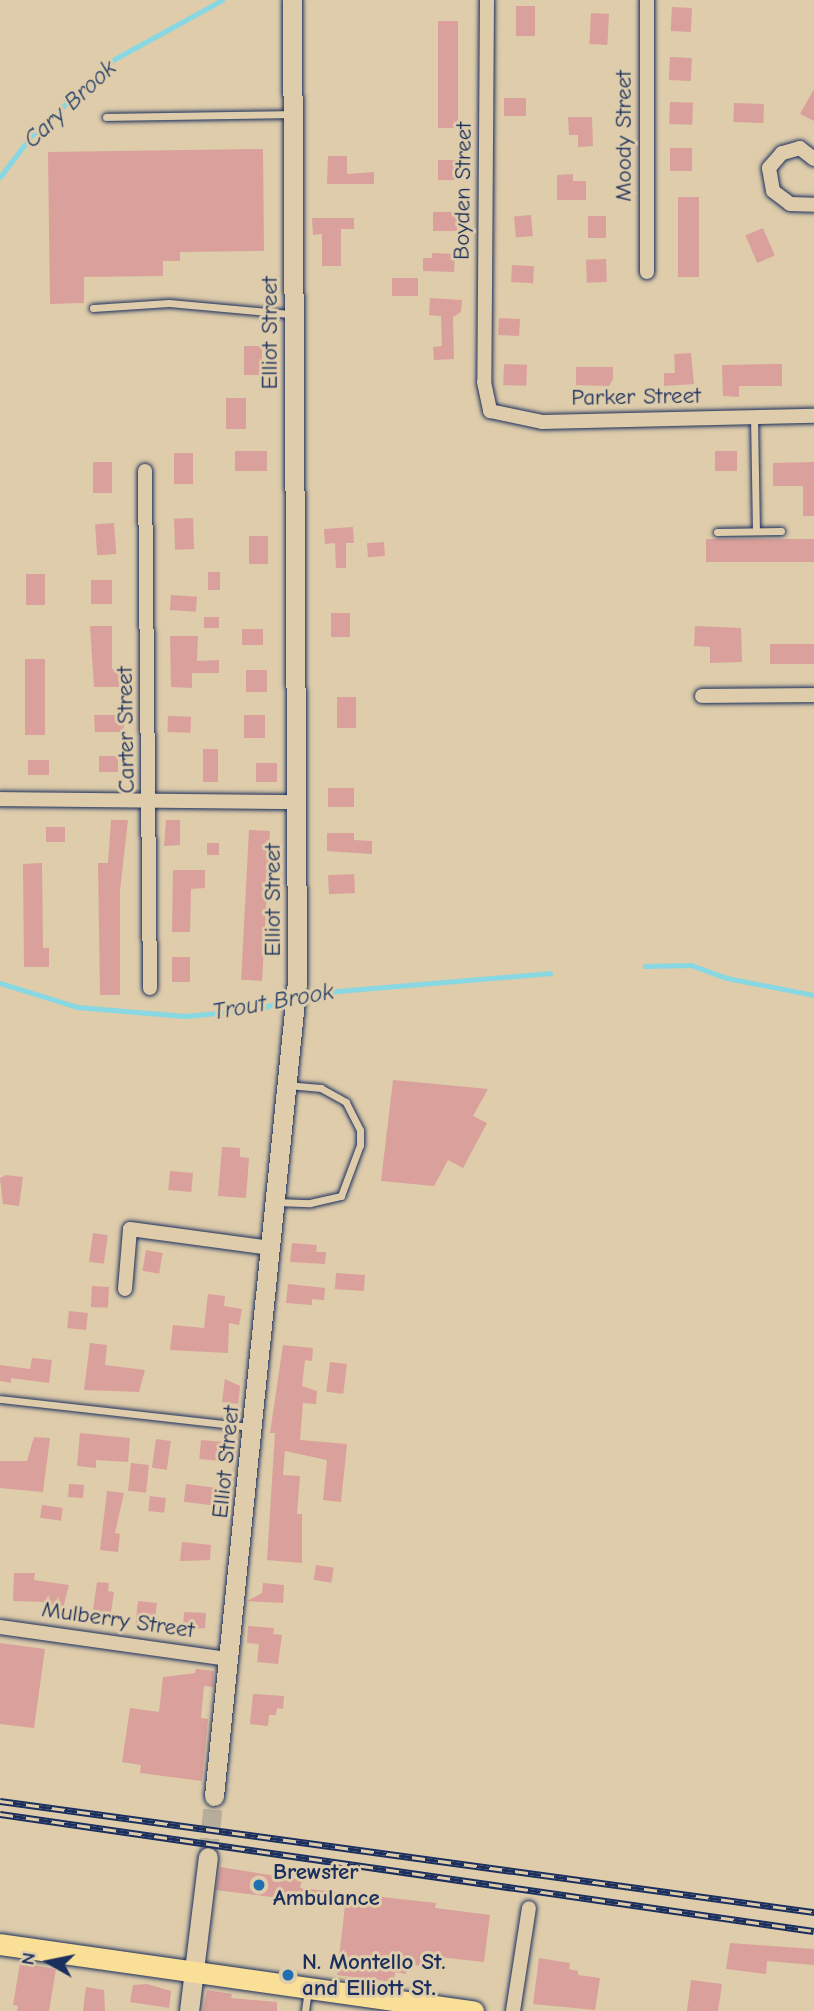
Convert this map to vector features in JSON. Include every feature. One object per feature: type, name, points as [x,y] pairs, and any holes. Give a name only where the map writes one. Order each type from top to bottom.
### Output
[{"type":"main road","points":[[0,1944],[309,1988],[402,2006],[473,2011]]},
{"type":"street","name":"Elliot Street","points":[[214,1796],[255,1428],[297,982],[292,0]]},
{"type":"street","name":"Boyden Street","points":[[484,382],[487,0]]},
{"type":"street","name":"Moody Street","points":[[647,0],[647,272]]},
{"type":"street","points":[[814,159],[800,148],[782,153],[769,168],[774,191],[790,204],[814,205]]},
{"type":"street","name":"Parker Street","points":[[484,382],[489,411],[542,422],[814,416]]},
{"type":"street","name":"Carter Street","points":[[145,471],[150,988]]},
{"type":"street","points":[[702,696],[814,695]]},
{"type":"street","points":[[0,799],[298,802]]},
{"type":"street","points":[[125,1289],[130,1229],[271,1248]]},
{"type":"street","name":"Mulberry Street","points":[[0,1627],[229,1659]]},
{"type":"street","points":[[189,2011],[208,1857]]},
{"type":"street","points":[[513,2011],[530,1908]]},
{"type":"lane","points":[[106,117],[293,114]]},
{"type":"lane","points":[[93,307],[169,303],[295,314]]},
{"type":"lane","points":[[754,418],[757,531]]},
{"type":"lane","points":[[716,532],[781,531]]},
{"type":"lane","points":[[275,1202],[310,1203],[341,1196],[360,1145],[354,1115],[334,1092],[287,1085]]},
{"type":"lane","points":[[0,1399],[255,1428]]},
{"type":"lane","points":[[305,2011],[309,1988]]},
{"type":"building","points":[[516,6],[535,6],[535,36],[516,36]]},
{"type":"building","points":[[672,7],[692,8],[691,32],[671,31]]},
{"type":"building","points":[[591,13],[609,14],[607,45],[589,44]]},
{"type":"building","points":[[438,21],[458,21],[458,128],[438,128]]},
{"type":"building","points":[[670,57],[692,58],[691,81],[669,80]]},
{"type":"building","points":[[814,89],[814,121],[800,114]]},
{"type":"building","points":[[504,98],[526,98],[526,116],[504,116]]},
{"type":"building","points":[[670,102],[693,103],[692,125],[669,124]]},
{"type":"building","points":[[734,103],[764,104],[763,123],[733,122]]},
{"type":"building","points":[[568,117],[592,117],[593,146],[578,147],[578,135],[569,135]]},
{"type":"building","points":[[670,148],[692,148],[692,171],[670,171]]},
{"type":"building","points":[[263,149],[264,251],[180,252],[180,261],[163,261],[163,276],[84,277],[84,303],[50,304],[48,152]]},
{"type":"building","points":[[328,156],[347,156],[347,174],[374,172],[374,184],[327,184]]},
{"type":"building","points":[[438,160],[458,160],[458,180],[438,180]]},
{"type":"building","points":[[573,174],[573,181],[586,181],[586,200],[557,200],[557,175]]},
{"type":"building","points":[[678,197],[699,197],[699,277],[678,277]]},
{"type":"building","points":[[433,212],[457,212],[457,231],[433,231]]},
{"type":"building","points":[[531,215],[533,236],[516,237],[514,216]]},
{"type":"building","points":[[588,216],[606,216],[606,238],[588,238]]},
{"type":"building","points":[[312,218],[354,218],[354,229],[341,229],[341,266],[322,266],[322,234],[313,235]]},
{"type":"building","points":[[763,228],[775,256],[757,263],[746,235]]},
{"type":"building","points":[[432,253],[455,254],[454,272],[423,271],[423,258],[432,258]]},
{"type":"building","points":[[606,259],[607,282],[587,283],[586,260]]},
{"type":"building","points":[[512,265],[534,266],[533,283],[511,282]]},
{"type":"building","points":[[392,278],[418,278],[418,296],[392,296]]},
{"type":"building","points":[[430,298],[462,300],[461,312],[453,317],[454,359],[434,360],[433,347],[442,346],[441,316],[429,315]]},
{"type":"building","points":[[499,318],[520,319],[519,336],[498,335]]},
{"type":"building","points":[[244,346],[262,346],[262,375],[244,375]]},
{"type":"building","points":[[691,353],[694,384],[664,386],[664,373],[675,373],[674,354]]},
{"type":"building","points":[[504,364],[527,365],[526,386],[503,385]]},
{"type":"building","points":[[782,364],[782,386],[739,386],[739,397],[723,396],[722,365]]},
{"type":"building","points":[[576,367],[613,367],[613,379],[609,386],[576,385]]},
{"type":"building","points":[[226,398],[246,398],[246,429],[226,429]]},
{"type":"building","points":[[235,451],[267,451],[267,471],[235,471]]},
{"type":"building","points":[[715,451],[737,451],[737,471],[715,471]]},
{"type":"building","points":[[174,453],[193,453],[193,484],[174,484]]},
{"type":"building","points":[[93,462],[112,462],[112,493],[93,493]]},
{"type":"building","points":[[814,462],[814,516],[803,516],[803,486],[773,486],[773,463]]},
{"type":"building","points":[[193,518],[194,549],[175,550],[174,519]]},
{"type":"building","points":[[114,523],[116,554],[97,555],[95,524]]},
{"type":"building","points":[[353,527],[354,543],[346,543],[346,568],[336,568],[335,543],[325,544],[324,529]]},
{"type":"building","points":[[249,536],[268,536],[268,564],[249,564]]},
{"type":"building","points":[[706,539],[814,539],[814,562],[706,562]]},
{"type":"building","points":[[384,542],[385,556],[368,557],[367,543]]},
{"type":"building","points":[[208,572],[220,572],[220,590],[208,590]]},
{"type":"building","points":[[26,574],[45,574],[45,605],[26,605]]},
{"type":"building","points":[[91,580],[112,580],[112,604],[91,604]]},
{"type":"building","points":[[171,595],[197,597],[196,612],[170,610]]},
{"type":"building","points":[[331,613],[350,613],[350,637],[331,637]]},
{"type":"building","points":[[204,617],[219,617],[219,628],[204,628]]},
{"type":"building","points":[[90,626],[112,626],[112,669],[119,669],[119,687],[94,687]]},
{"type":"building","points":[[695,626],[741,628],[742,662],[710,663],[710,647],[694,646]]},
{"type":"building","points":[[242,629],[263,629],[263,645],[242,645]]},
{"type":"building","points":[[170,636],[198,636],[197,661],[219,660],[219,673],[192,673],[192,688],[171,687]]},
{"type":"building","points":[[770,644],[814,644],[814,664],[770,664]]},
{"type":"building","points":[[25,659],[45,659],[45,735],[25,735]]},
{"type":"building","points":[[246,670],[267,670],[267,692],[246,692]]},
{"type":"building","points":[[337,697],[356,697],[356,728],[337,728]]},
{"type":"building","points":[[94,715],[124,715],[124,727],[120,732],[95,732]]},
{"type":"building","points":[[244,715],[265,715],[265,738],[244,738]]},
{"type":"building","points":[[168,716],[191,717],[190,733],[167,732]]},
{"type":"building","points":[[203,749],[218,749],[218,782],[203,782]]},
{"type":"building","points":[[99,756],[118,756],[118,772],[99,772]]},
{"type":"building","points":[[28,760],[49,760],[49,775],[28,775]]},
{"type":"building","points":[[256,763],[277,763],[277,782],[256,782]]},
{"type":"building","points":[[328,788],[354,788],[354,807],[328,807]]},
{"type":"building","points":[[111,820],[128,820],[120,890],[120,995],[100,995],[98,863],[108,863]]},
{"type":"building","points":[[166,820],[180,820],[180,845],[164,846]]},
{"type":"building","points":[[46,827],[65,827],[65,842],[46,842]]},
{"type":"building","points":[[249,830],[270,831],[262,981],[241,980]]},
{"type":"building","points":[[327,833],[354,833],[354,840],[372,841],[372,854],[327,851]]},
{"type":"building","points":[[207,843],[219,843],[219,855],[207,855]]},
{"type":"building","points":[[42,863],[43,948],[49,948],[49,967],[24,967],[23,864]]},
{"type":"building","points":[[173,870],[205,870],[205,888],[191,889],[190,932],[172,932]]},
{"type":"building","points":[[354,874],[355,893],[329,894],[328,875]]},
{"type":"building","points":[[172,957],[190,957],[190,982],[172,982]]},
{"type":"building","points":[[393,1080],[488,1089],[473,1116],[487,1123],[463,1168],[448,1160],[434,1186],[381,1181]]},
{"type":"building","points":[[222,1147],[240,1148],[240,1157],[249,1158],[246,1198],[218,1196]]},
{"type":"building","points":[[170,1171],[193,1173],[191,1192],[168,1190]]},
{"type":"building","points":[[6,1175],[23,1177],[19,1206],[3,1204],[0,1178]]},
{"type":"building","points":[[93,1233],[108,1235],[104,1264],[89,1262]]},
{"type":"building","points":[[292,1243],[317,1245],[316,1252],[326,1252],[325,1264],[290,1262]]},
{"type":"building","points":[[146,1250],[163,1253],[159,1274],[142,1271]]},
{"type":"building","points":[[336,1273],[365,1275],[364,1291],[335,1289]]},
{"type":"building","points":[[288,1284],[325,1288],[324,1300],[312,1299],[312,1305],[286,1303]]},
{"type":"building","points":[[92,1286],[109,1287],[108,1308],[91,1307]]},
{"type":"building","points":[[208,1294],[225,1296],[224,1306],[242,1309],[239,1325],[229,1323],[228,1353],[170,1350],[173,1325],[204,1328]]},
{"type":"building","points":[[69,1311],[88,1313],[86,1330],[67,1328]]},
{"type":"building","points":[[90,1343],[107,1345],[105,1365],[145,1370],[139,1392],[84,1390]]},
{"type":"building","points":[[283,1345],[313,1348],[312,1361],[305,1360],[302,1386],[317,1391],[316,1404],[303,1403],[300,1440],[347,1444],[341,1502],[323,1500],[327,1460],[285,1451],[283,1475],[300,1476],[297,1514],[302,1514],[302,1563],[267,1560],[275,1433],[270,1433]]},
{"type":"building","points":[[32,1358],[52,1360],[49,1383],[11,1378],[11,1383],[0,1381],[0,1365],[30,1369]]},
{"type":"building","points":[[330,1362],[347,1364],[343,1394],[326,1392]]},
{"type":"building","points":[[225,1379],[240,1386],[238,1404],[222,1402]]},
{"type":"building","points":[[80,1433],[130,1438],[128,1462],[96,1460],[96,1468],[77,1466]]},
{"type":"building","points":[[34,1437],[50,1438],[43,1492],[0,1488],[0,1461],[27,1461]]},
{"type":"building","points":[[156,1439],[171,1441],[167,1470],[152,1468]]},
{"type":"building","points":[[201,1440],[233,1443],[231,1462],[199,1459]]},
{"type":"building","points":[[131,1463],[149,1465],[146,1493],[128,1491]]},
{"type":"building","points":[[69,1484],[84,1485],[83,1498],[68,1497]]},
{"type":"building","points":[[186,1484],[220,1488],[218,1506],[184,1502]]},
{"type":"building","points":[[107,1491],[124,1493],[115,1533],[120,1534],[118,1552],[100,1550]]},
{"type":"building","points":[[150,1496],[166,1498],[164,1513],[148,1511]]},
{"type":"building","points":[[42,1505],[63,1508],[61,1521],[40,1518]]},
{"type":"building","points":[[182,1542],[211,1545],[210,1560],[180,1561]]},
{"type":"building","points":[[316,1565],[334,1568],[331,1583],[314,1580]]},
{"type":"building","points":[[14,1573],[35,1573],[34,1580],[69,1585],[62,1612],[44,1610],[45,1602],[13,1601]]},
{"type":"building","points":[[97,1582],[109,1583],[108,1591],[114,1592],[110,1619],[92,1617]]},
{"type":"building","points":[[263,1583],[284,1585],[283,1603],[247,1601],[262,1593]]},
{"type":"building","points":[[138,1601],[157,1603],[154,1627],[135,1625]]},
{"type":"building","points":[[184,1612],[206,1613],[205,1628],[183,1630]]},
{"type":"building","points":[[248,1626],[274,1628],[273,1634],[282,1635],[278,1664],[257,1662],[259,1644],[247,1643]]},
{"type":"building","points":[[0,1643],[45,1649],[34,1728],[0,1724]]},
{"type":"building","points":[[196,1669],[214,1671],[213,1687],[204,1686],[201,1718],[208,1719],[202,1781],[140,1773],[141,1765],[122,1762],[130,1708],[159,1712],[163,1677],[195,1673]]},
{"type":"building","points":[[253,1694],[284,1696],[283,1709],[277,1708],[276,1715],[269,1715],[268,1726],[250,1724]]},
{"type":"building","points":[[220,1867],[302,1880],[300,1888],[436,1903],[435,1908],[490,1915],[484,1962],[430,1956],[428,1967],[407,1964],[406,1974],[395,1972],[394,1982],[337,1975],[345,1906],[216,1890]]},
{"type":"building","points":[[730,1943],[814,1949],[814,1965],[767,1961],[766,1974],[726,1969]]},
{"type":"building","points":[[539,1958],[570,1963],[569,1969],[578,1971],[578,1975],[600,1978],[595,2010],[533,2004]]},
{"type":"building","points":[[20,1963],[56,1969],[49,2011],[17,2011],[18,2006],[13,2005]]},
{"type":"building","points":[[691,1980],[722,1984],[718,2011],[687,2011]]},
{"type":"building","points":[[147,1984],[171,1991],[169,2008],[130,2002],[133,1985]]},
{"type":"building","points":[[86,1987],[104,1990],[105,2011],[83,2011]]},
{"type":"building","points":[[207,1990],[232,1994],[231,1998],[277,2002],[277,2011],[203,2011]]},
{"type":"waterway","name":"Cary Brook","points":[[0,177],[32,135],[113,60],[222,0]]},
{"type":"waterway","name":"Trout Brook","points":[[645,966],[691,965],[727,978],[814,995]]},
{"type":"waterway","name":"Trout Brook","points":[[302,994],[550,973]]},
{"type":"waterway","name":"Trout Brook","points":[[0,983],[77,1007],[185,1016],[260,1009],[290,998]]},
{"type":"tunnel","points":[[208,1857],[214,1796]]},
{"type":"railway","points":[[0,1801],[814,1912]]},
{"type":"railway","points":[[0,1814],[814,1931]]},
{"type":"place","name":"Brewster Ambulance","points":[[259,1885]]},
{"type":"place","name":"N. Montello St. and Elliott St.","points":[[288,1975]]}]
